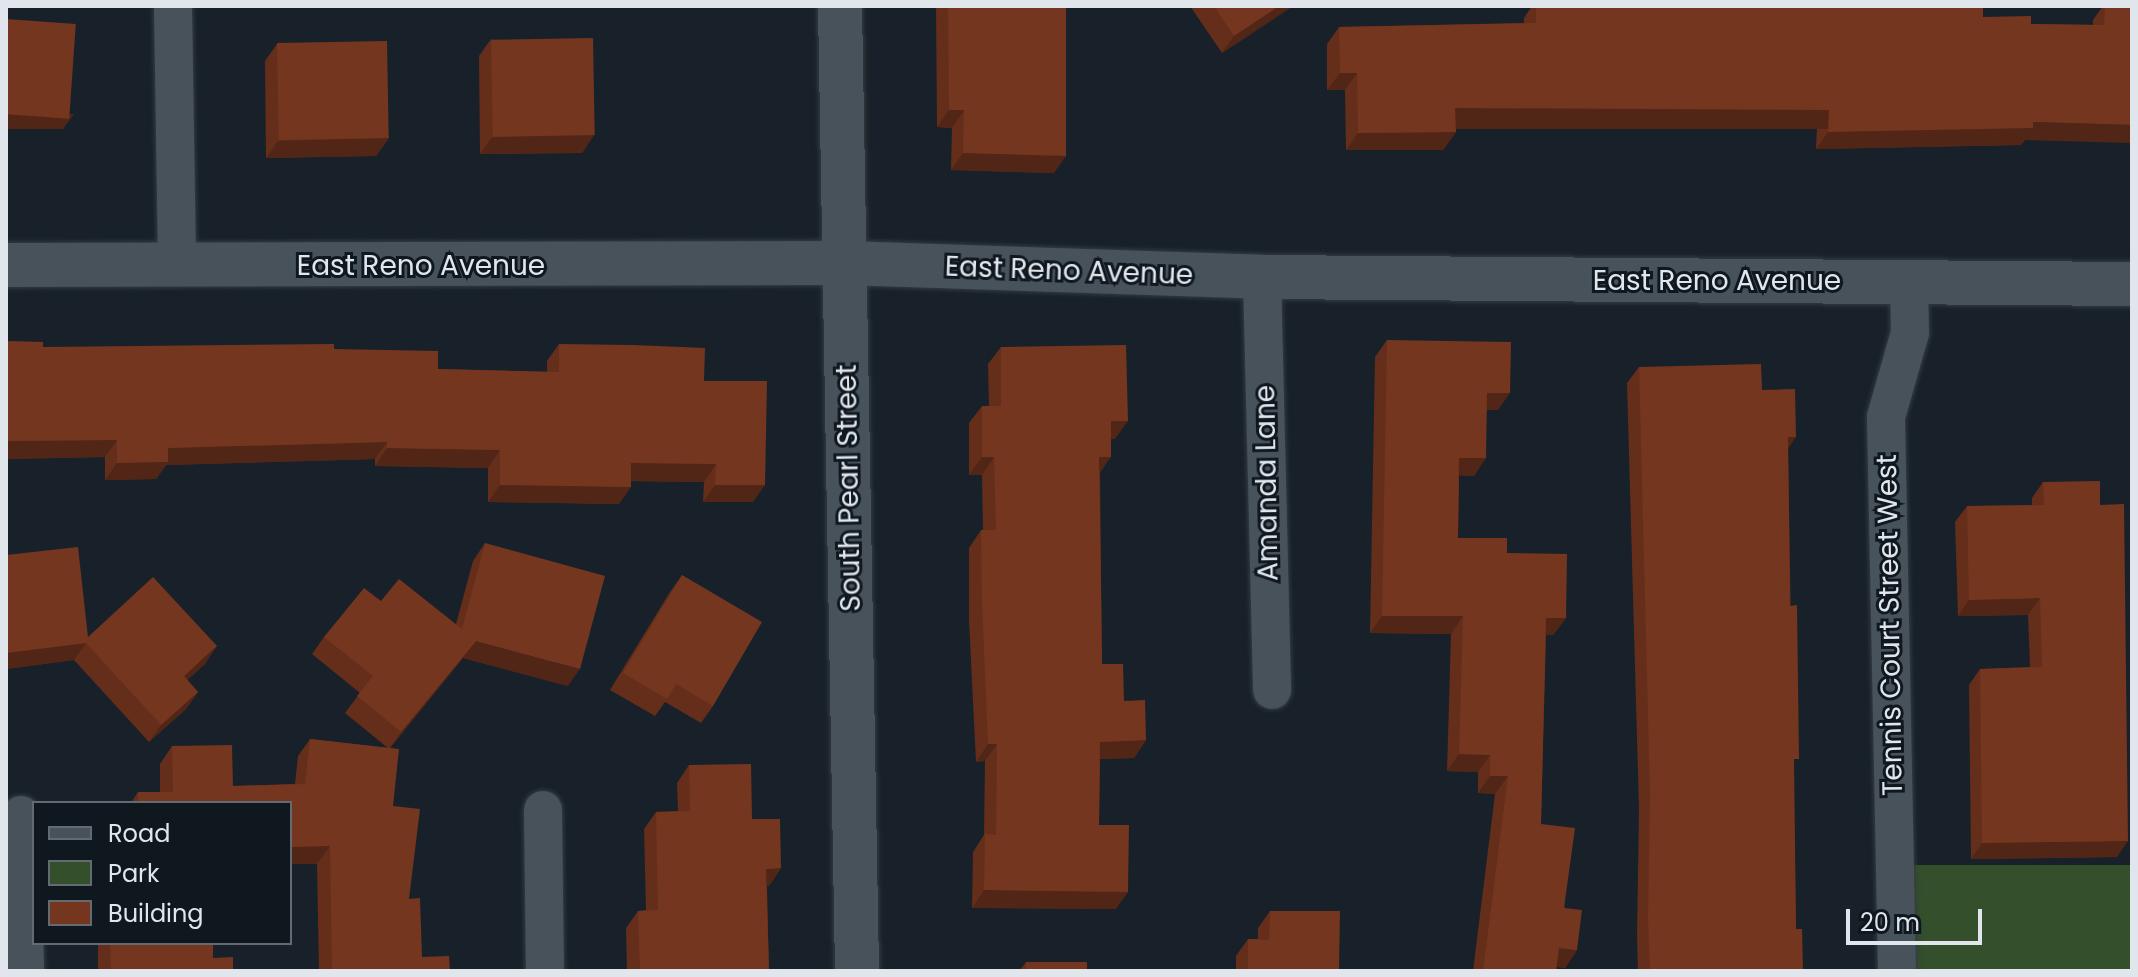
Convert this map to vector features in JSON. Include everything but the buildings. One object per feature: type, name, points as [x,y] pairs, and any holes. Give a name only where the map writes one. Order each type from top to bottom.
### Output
[{"type":"street","points":[[173,6],[177,267]]},
{"type":"street","name":"South Pearl Street","points":[[840,6],[857,971]]},
{"type":"street","name":"East Reno Avenue","points":[[6,265],[177,267],[845,263],[1262,277],[2132,284]]},
{"type":"street","name":"Amanda Lane","points":[[1262,277],[1272,690]]},
{"type":"street","name":"Tennis Court Street West","points":[[1897,971],[1886,417],[1910,333],[1909,282]]},
{"type":"street","points":[[543,810],[545,971]]},
{"type":"street","points":[[21,815],[25,971]]},
{"type":"green space","points":[[1895,865],[2132,865],[2132,971],[1895,971]]}]
